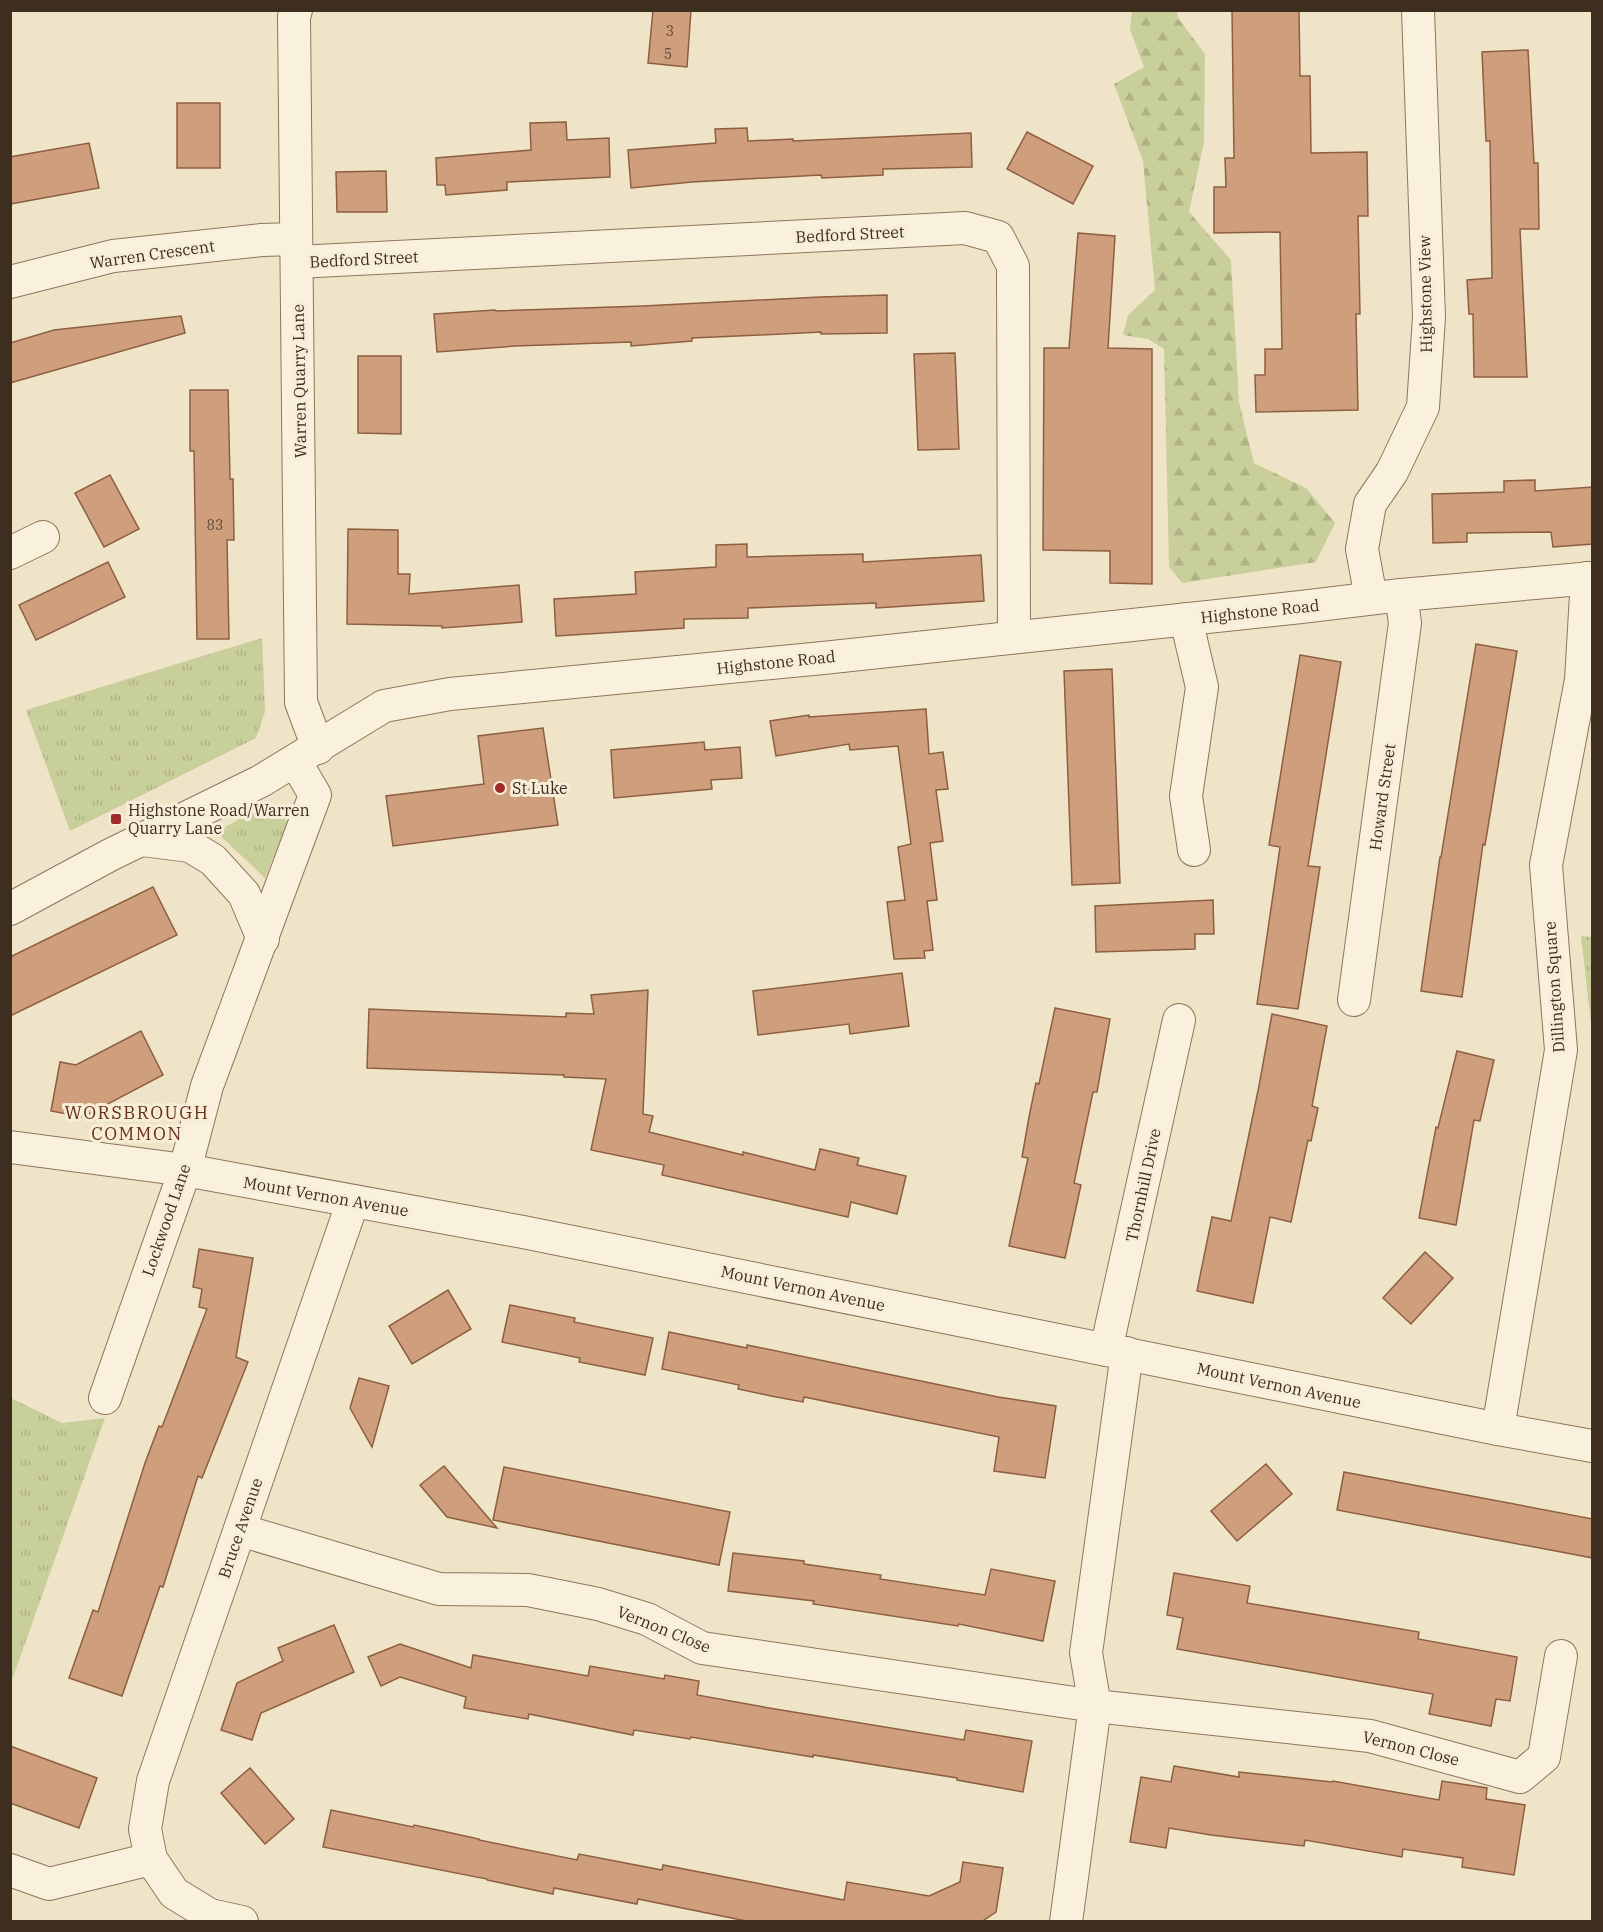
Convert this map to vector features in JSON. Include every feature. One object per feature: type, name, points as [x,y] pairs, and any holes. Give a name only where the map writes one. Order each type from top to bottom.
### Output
[{"type":"street","name":"Warren Quarry Lane","points":[[296,10],[294,17],[301,702],[307,754]]},
{"type":"street","name":"Highstone View","points":[[1386,596],[1362,549],[1370,504],[1392,472],[1423,407],[1429,316],[1418,10]]},
{"type":"street","name":"Bedford Street","points":[[297,251],[965,228],[998,237],[1013,266],[1014,637]]},
{"type":"street","name":"Warren Crescent","points":[[10,282],[113,256],[262,240],[297,251]]},
{"type":"street","points":[[10,553],[44,537]]},
{"type":"street","name":"Highstone Road","points":[[10,909],[261,781],[384,706],[450,694],[823,658],[1386,596],[1590,578]]},
{"type":"street","name":"Dillington Square","points":[[1498,1429],[1561,1050],[1546,865],[1581,680],[1590,578]]},
{"type":"street","name":"Howard Street","points":[[1354,1000],[1405,623],[1386,596]]},
{"type":"street","points":[[1186,619],[1202,687],[1186,796],[1194,850]]},
{"type":"street","name":"Lockwood Lane","points":[[105,1398],[185,1170],[207,1086],[315,795],[307,754]]},
{"type":"street","points":[[142,840],[190,846],[213,860],[244,894],[263,939]]},
{"type":"street","name":"Thornhill Drive","points":[[1116,1352],[1179,1020]]},
{"type":"street","name":"Mount Vernon Avenue","points":[[10,1147],[185,1170],[523,1232],[1498,1429],[1593,1446]]},
{"type":"street","name":"Bruce Avenue","points":[[242,1922],[210,1915],[174,1893],[151,1859],[145,1829],[153,1781],[353,1201]]},
{"type":"street","points":[[1066,1922],[1095,1706],[1086,1653],[1116,1352]]},
{"type":"street","name":"Vernon Close","points":[[240,1530],[439,1589],[528,1590],[598,1604],[647,1619],[702,1648],[1095,1706],[1370,1736],[1520,1777],[1544,1757],[1561,1656]]},
{"type":"street","points":[[10,1870],[49,1884],[151,1859]]},
{"type":"green space","points":[[1132,10],[1177,11],[1178,18],[1205,54],[1204,142],[1189,212],[1231,260],[1239,402],[1254,463],[1306,488],[1335,523],[1316,562],[1182,583],[1169,567],[1164,349],[1148,339],[1123,335],[1128,315],[1155,290],[1143,161],[1114,84],[1144,67],[1130,29]]},
{"type":"green space","points":[[262,638],[265,712],[256,738],[70,831],[26,710]]},
{"type":"green space","points":[[265,805],[283,810],[287,824],[265,878],[216,832]]},
{"type":"green space","points":[[1581,936],[1592,937],[1592,1033]]},
{"type":"green space","points":[[11,1398],[62,1423],[105,1418],[11,1683]]},
{"type":"building","points":[[653,10],[691,10],[687,67],[648,63]]},
{"type":"building","points":[[1232,10],[1299,10],[1300,76],[1310,76],[1311,153],[1367,152],[1368,216],[1358,216],[1360,314],[1356,314],[1358,410],[1256,412],[1255,375],[1265,375],[1265,349],[1282,349],[1280,232],[1214,233],[1214,187],[1226,187],[1225,158],[1234,158]]},
{"type":"building","points":[[1528,50],[1534,163],[1538,163],[1539,229],[1520,229],[1527,377],[1474,377],[1473,314],[1469,314],[1467,280],[1492,278],[1490,141],[1486,141],[1482,52]]},
{"type":"building","points":[[177,103],[220,103],[220,168],[177,168]]},
{"type":"building","points":[[566,122],[567,140],[609,138],[610,177],[507,182],[507,190],[446,195],[445,185],[437,185],[436,158],[531,150],[530,123]]},
{"type":"building","points":[[747,128],[748,141],[971,133],[972,167],[883,169],[883,175],[822,178],[821,175],[692,182],[631,188],[628,150],[716,143],[715,129]]},
{"type":"building","points":[[1027,132],[1093,166],[1073,204],[1007,169]]},
{"type":"building","points":[[89,143],[99,188],[10,204],[10,157]]},
{"type":"building","points":[[386,171],[387,212],[337,212],[336,172]]},
{"type":"building","points":[[1078,233],[1115,236],[1108,348],[1152,349],[1152,584],[1110,583],[1110,551],[1043,550],[1044,348],[1069,348]]},
{"type":"building","points":[[887,295],[887,333],[821,334],[821,332],[692,338],[692,341],[631,346],[631,342],[515,346],[437,352],[434,314]]},
{"type":"building","points":[[181,316],[185,333],[10,383],[10,343],[54,330]]},
{"type":"building","points":[[955,353],[959,449],[918,450],[914,354]]},
{"type":"building","points":[[358,356],[401,356],[401,434],[358,433]]},
{"type":"building","points":[[190,390],[228,390],[234,540],[227,540],[229,639],[197,639],[194,451],[190,451]]},
{"type":"building","points":[[110,475],[139,529],[104,547],[75,493]]},
{"type":"building","points":[[1535,480],[1535,491],[1593,487],[1593,544],[1553,547],[1551,532],[1467,533],[1467,542],[1433,543],[1432,494],[1504,492],[1504,481]]},
{"type":"building","points":[[348,529],[398,530],[398,574],[410,574],[409,594],[519,585],[522,622],[442,628],[442,626],[347,624]]},
{"type":"building","points":[[747,544],[747,557],[863,554],[863,562],[981,555],[984,601],[876,608],[876,603],[748,608],[748,618],[684,619],[684,628],[556,636],[554,599],[636,594],[635,572],[716,567],[716,545]]},
{"type":"building","points":[[108,562],[125,597],[36,640],[19,605]]},
{"type":"building","points":[[1476,644],[1517,651],[1485,845],[1483,844],[1462,997],[1421,991],[1440,857]]},
{"type":"building","points":[[1300,655],[1341,662],[1308,866],[1320,867],[1298,1009],[1257,1004],[1280,847],[1269,845]]},
{"type":"building","points":[[1112,669],[1120,883],[1072,885],[1064,671]]},
{"type":"building","points":[[926,709],[929,754],[943,752],[948,789],[936,790],[943,841],[930,843],[937,900],[927,901],[933,950],[924,951],[925,958],[894,959],[887,902],[905,900],[898,847],[911,844],[898,746],[850,750],[849,744],[776,756],[770,721],[809,715],[809,717]]},
{"type":"building","name":"St Luke","points":[[543,728],[558,825],[393,846],[386,796],[484,784],[478,736]]},
{"type":"building","points":[[704,742],[705,750],[740,747],[742,778],[711,780],[712,789],[614,798],[611,750]]},
{"type":"building","points":[[153,887],[177,935],[10,1016],[10,957]]},
{"type":"building","points":[[1213,900],[1214,934],[1195,934],[1195,949],[1096,952],[1095,906]]},
{"type":"building","points":[[902,973],[909,1026],[850,1034],[849,1024],[758,1035],[753,991]]},
{"type":"building","points":[[648,990],[643,1114],[653,1116],[649,1132],[815,1170],[820,1149],[859,1158],[857,1165],[906,1176],[897,1214],[851,1202],[848,1217],[662,1175],[664,1165],[591,1150],[606,1079],[564,1077],[564,1075],[367,1068],[369,1009],[566,1017],[566,1013],[594,1014],[591,995]]},
{"type":"building","points":[[1055,1008],[1110,1019],[1097,1092],[1093,1092],[1074,1183],[1081,1185],[1065,1258],[1009,1246],[1028,1158],[1022,1157],[1029,1117],[1036,1083],[1039,1084]]},
{"type":"building","points":[[1272,1014],[1327,1026],[1312,1106],[1318,1108],[1311,1141],[1308,1140],[1291,1222],[1270,1217],[1253,1303],[1197,1291],[1212,1217],[1231,1221]]},
{"type":"building","points":[[141,1031],[163,1075],[83,1117],[51,1111],[60,1062],[76,1065]]},
{"type":"building","points":[[1457,1051],[1494,1060],[1480,1121],[1474,1120],[1456,1225],[1419,1218],[1436,1127],[1438,1128]]},
{"type":"building","points":[[199,1249],[253,1258],[236,1357],[248,1362],[202,1478],[198,1476],[163,1587],[160,1586],[122,1696],[69,1678],[93,1610],[98,1612],[145,1463],[159,1426],[162,1427],[207,1309],[199,1307],[202,1289],[193,1287]]},
{"type":"building","points":[[1425,1252],[1453,1278],[1411,1324],[1383,1298]]},
{"type":"building","points":[[448,1290],[471,1329],[412,1364],[389,1326]]},
{"type":"building","points":[[510,1305],[575,1318],[574,1322],[653,1338],[645,1375],[579,1362],[580,1358],[502,1342]]},
{"type":"building","points":[[669,1332],[747,1348],[747,1345],[998,1397],[1056,1406],[1045,1478],[994,1471],[999,1437],[804,1397],[803,1402],[771,1396],[738,1389],[739,1385],[662,1369]]},
{"type":"building","points":[[359,1378],[389,1386],[372,1447],[350,1408]]},
{"type":"building","points":[[1266,1464],[1292,1494],[1237,1541],[1211,1511]]},
{"type":"building","points":[[444,1466],[497,1528],[447,1517],[420,1485]]},
{"type":"building","points":[[504,1467],[730,1512],[719,1565],[493,1520]]},
{"type":"building","points":[[1344,1472],[1593,1519],[1593,1558],[1337,1510]]},
{"type":"building","points":[[733,1553],[804,1561],[804,1564],[881,1575],[880,1579],[985,1595],[991,1569],[1055,1581],[1043,1641],[959,1624],[958,1626],[813,1604],[814,1601],[728,1591]]},
{"type":"building","points":[[1174,1573],[1250,1586],[1247,1603],[1419,1632],[1418,1639],[1517,1657],[1510,1701],[1496,1699],[1491,1726],[1429,1714],[1433,1694],[1177,1649],[1183,1618],[1167,1615]]},
{"type":"building","points":[[334,1625],[354,1672],[261,1713],[252,1740],[221,1730],[237,1683],[283,1661],[278,1648]]},
{"type":"building","points":[[400,1644],[471,1668],[473,1655],[588,1676],[590,1666],[664,1679],[665,1675],[699,1681],[697,1695],[964,1740],[966,1730],[1032,1741],[1023,1792],[957,1780],[957,1778],[813,1755],[813,1757],[634,1730],[633,1735],[529,1714],[528,1719],[464,1708],[466,1697],[400,1677],[381,1686],[368,1657]]},
{"type":"building","points":[[10,1746],[97,1778],[79,1828],[10,1803]]},
{"type":"building","points":[[1174,1766],[1239,1777],[1239,1772],[1333,1781],[1439,1800],[1442,1781],[1487,1788],[1486,1799],[1525,1805],[1514,1875],[1462,1867],[1463,1858],[1403,1849],[1402,1857],[1305,1840],[1304,1846],[1169,1828],[1166,1848],[1130,1842],[1141,1777],[1171,1782]]},
{"type":"building","points":[[250,1768],[294,1819],[265,1844],[221,1793]]},
{"type":"building","points":[[331,1810],[413,1827],[414,1825],[577,1860],[579,1854],[662,1870],[663,1865],[844,1900],[847,1882],[929,1896],[960,1882],[963,1862],[1003,1868],[996,1912],[981,1922],[751,1922],[638,1899],[637,1904],[554,1888],[553,1894],[323,1847]]},
{"type":"place","name":"St Luke","points":[[500,788]]},
{"type":"place","name":"Highstone Road/Warren Quarry Lane","points":[[116,819]]},
{"type":"district","name":"WORSBROUGH COMMON","points":[[137,1122]]}]
